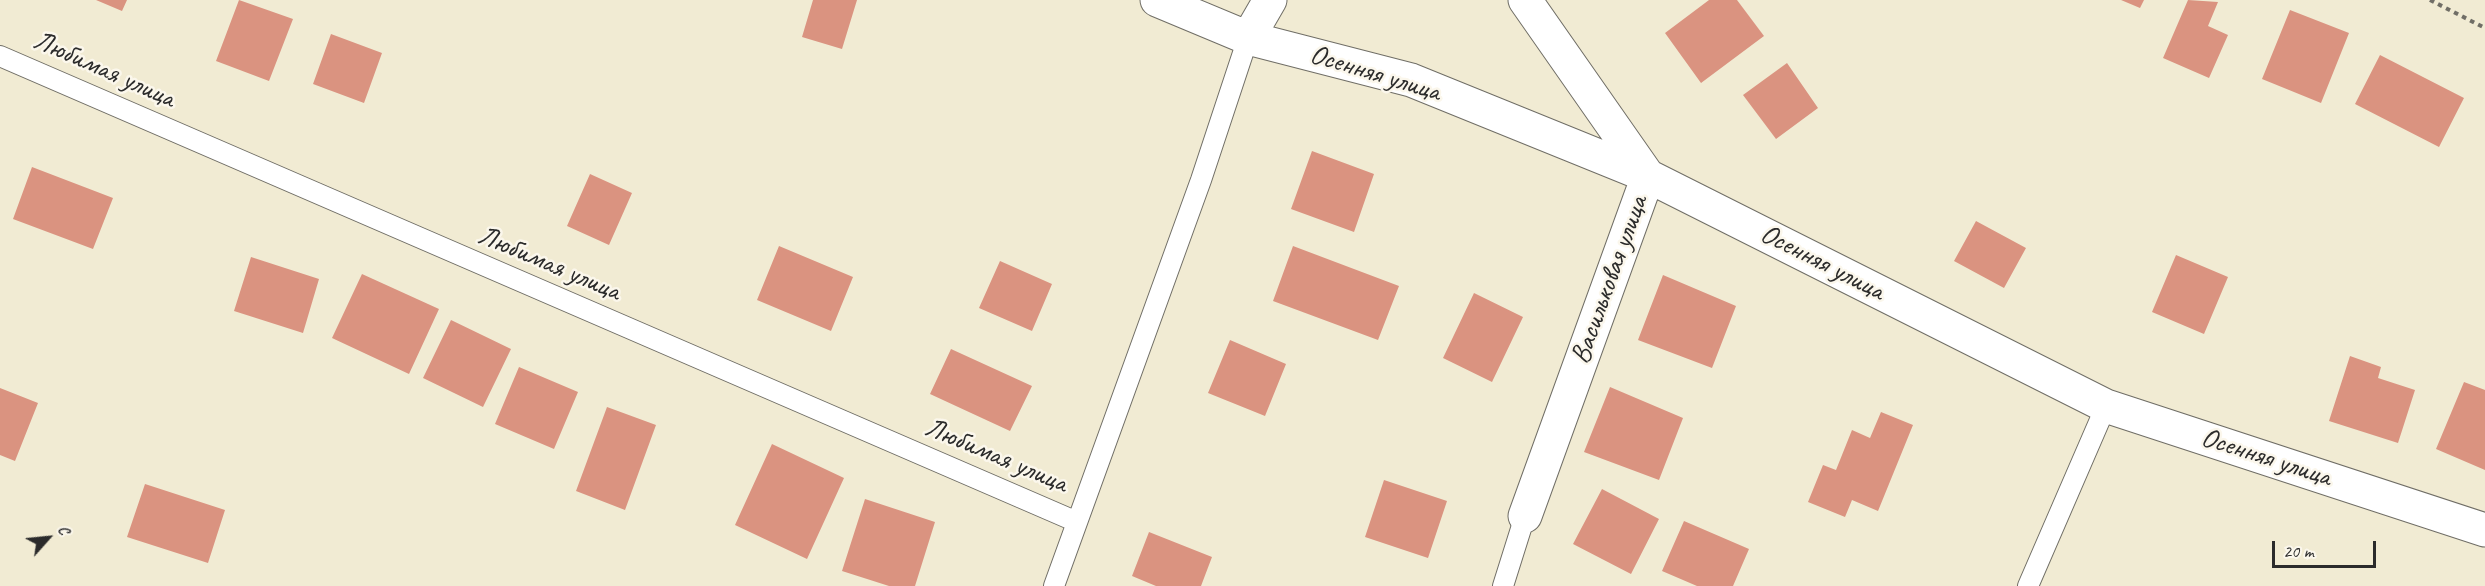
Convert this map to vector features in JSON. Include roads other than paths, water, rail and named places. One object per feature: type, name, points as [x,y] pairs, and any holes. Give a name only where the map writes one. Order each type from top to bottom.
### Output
[{"type":"street","name":"Осенняя улица","points":[[1157,0],[1248,38],[1411,80],[1648,176],[2106,406],[2485,530]]},
{"type":"street","points":[[1248,38],[1270,0]]},
{"type":"street","name":"Васильковая улица","points":[[1525,0],[1648,176],[1525,516]]},
{"type":"lane","points":[[1054,586],[1201,180],[1248,38]]},
{"type":"lane","name":"Любимая улица","points":[[0,56],[1077,522]]},
{"type":"lane","points":[[2028,586],[2106,406]]},
{"type":"lane","name":"Васильковая улица","points":[[1503,586],[1525,516]]}]
